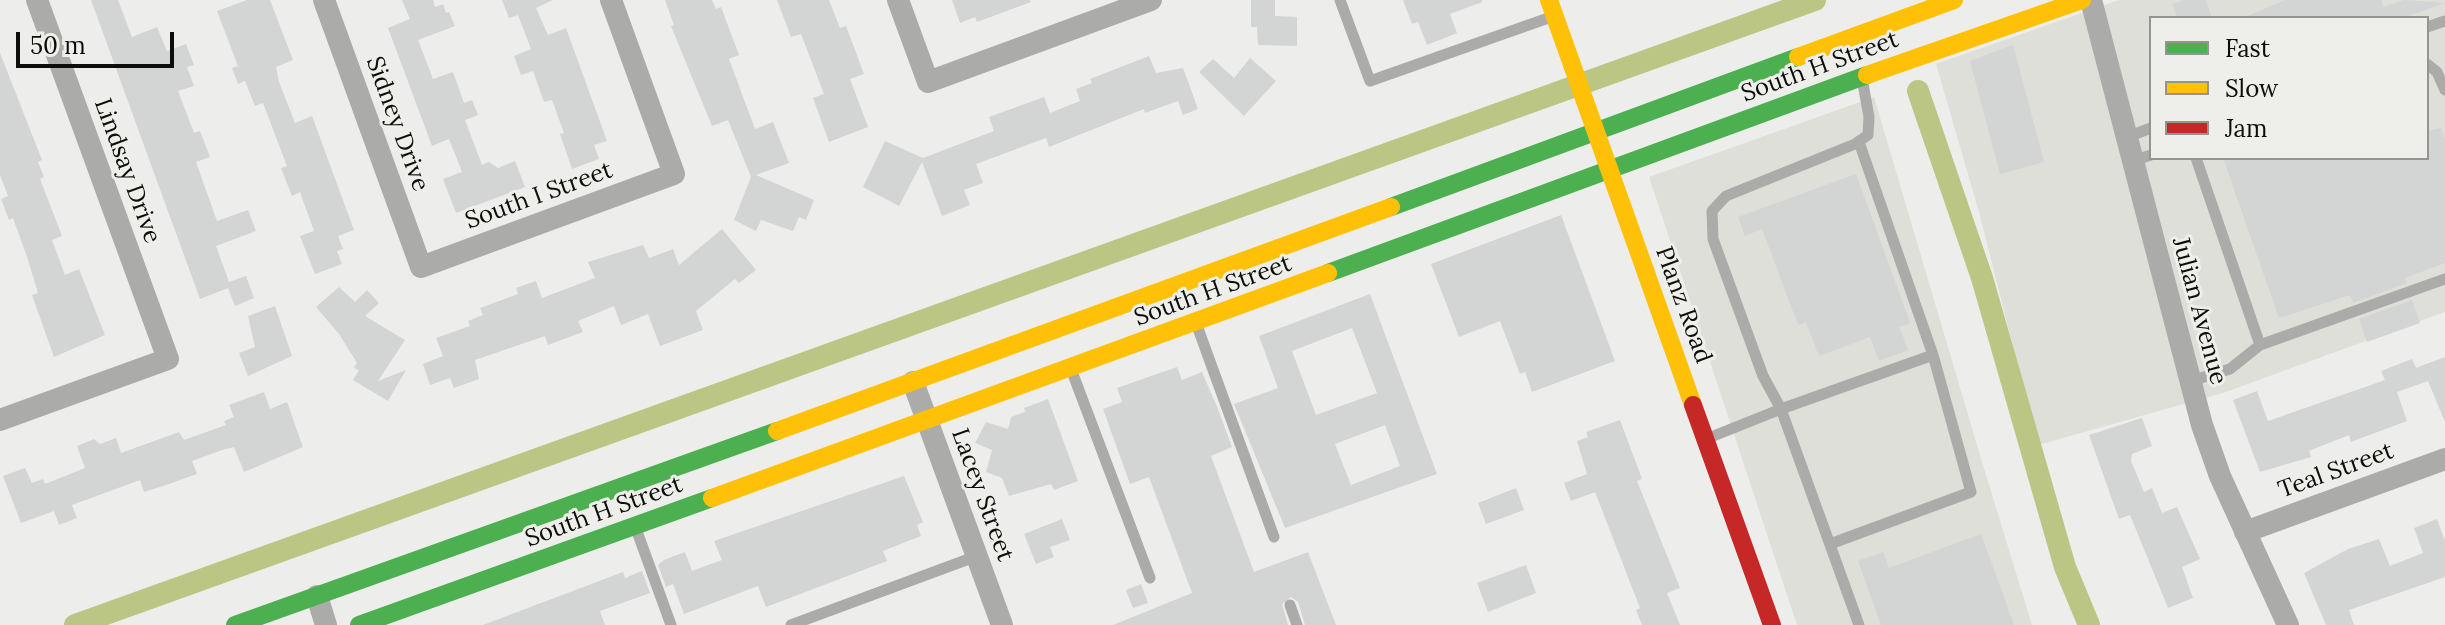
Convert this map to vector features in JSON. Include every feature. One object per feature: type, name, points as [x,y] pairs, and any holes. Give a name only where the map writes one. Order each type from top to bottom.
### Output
[{"type":"street","name":"Lindsay Drive","points":[[0,420],[168,359],[37,0]]},
{"type":"street","name":"Sidney Drive","points":[[324,0],[421,267]]},
{"type":"street","name":"South I Street","points":[[421,267],[674,174],[611,0]]},
{"type":"street","points":[[898,0],[928,82],[1151,0]]},
{"type":"street","name":"South H Street","points":[[235,625],[913,382],[1954,0]]},
{"type":"street","name":"South H Street","points":[[359,625],[927,421],[1861,77],[2082,0]]},
{"type":"street","name":"Julian Avenue","points":[[2091,0],[2127,137],[2142,158],[2191,381],[2220,476],[2288,625]]},
{"type":"street","name":"Planz Road","points":[[1552,8],[1772,625]]},
{"type":"street","name":"Lacey Street","points":[[913,382],[1002,625]]},
{"type":"street","name":"Teal Street","points":[[2245,532],[2445,459]]},
{"type":"street","points":[[317,596],[326,625]]},
{"type":"lane","points":[[1340,0],[1370,81],[1552,8]]},
{"type":"lane","points":[[2429,66],[2437,72],[2445,90]]},
{"type":"lane","points":[[1859,625],[1781,409],[1763,376],[1713,239],[1712,211],[1726,196],[1859,142],[1869,129],[1861,77]]},
{"type":"lane","points":[[2127,137],[2149,129]]},
{"type":"lane","points":[[1830,544],[1971,492],[1933,355],[1859,142]]},
{"type":"lane","points":[[2197,160],[2260,345]]},
{"type":"lane","points":[[2191,381],[2230,369],[2260,345],[2445,279]]},
{"type":"lane","points":[[1196,322],[1274,537]]},
{"type":"lane","points":[[1706,439],[1933,355]]},
{"type":"lane","points":[[1071,368],[1150,578]]},
{"type":"lane","points":[[635,526],[671,625]]},
{"type":"lane","points":[[791,625],[977,556]]},
{"type":"lane","points":[[1290,605],[1297,625]]},
{"type":"shaded area","points":[[2119,0],[2445,0],[2445,312],[2223,393],[2038,445],[1979,212],[1936,64]]},
{"type":"shaded area","points":[[1874,97],[2032,625],[1797,625],[1649,177]]},
{"type":"building","points":[[91,0],[118,0],[132,37],[157,27],[167,51],[186,44],[194,65],[187,67],[194,86],[178,91],[194,133],[200,131],[210,157],[196,162],[217,221],[248,210],[256,231],[216,246],[229,282],[246,276],[254,298],[235,306],[228,288],[200,299]]},
{"type":"building","points":[[247,0],[270,0],[293,60],[276,67],[279,82],[295,123],[312,116],[354,230],[338,236],[343,249],[337,251],[342,264],[315,274],[300,236],[314,231],[300,192],[292,196],[281,168],[287,166],[263,103],[255,106],[245,81],[238,84],[232,68],[238,66],[217,11]]},
{"type":"building","points":[[402,0],[433,0],[435,7],[443,4],[446,13],[449,12],[455,26],[418,40],[433,79],[453,72],[464,103],[472,100],[478,115],[465,120],[482,165],[489,162],[498,168],[515,161],[525,187],[456,213],[443,179],[462,172],[449,139],[432,146],[388,28],[410,19]]},
{"type":"building","points":[[502,0],[553,0],[536,8],[548,35],[566,28],[607,141],[594,145],[599,159],[572,169],[552,100],[544,102],[533,71],[521,75],[514,56],[531,49],[518,15],[509,18]]},
{"type":"building","points":[[665,0],[712,0],[716,9],[721,7],[739,55],[729,59],[755,129],[773,122],[789,163],[756,175],[814,200],[806,220],[799,217],[793,231],[761,220],[756,231],[734,220],[751,177],[728,120],[712,126],[671,26],[674,25]]},
{"type":"building","points":[[777,0],[829,0],[840,28],[846,26],[864,74],[850,79],[868,127],[829,142],[813,98],[824,94],[801,34],[791,37]]},
{"type":"building","points":[[952,0],[1031,2],[977,22],[975,17],[960,23]]},
{"type":"building","points":[[1251,0],[1275,0],[1275,16],[1297,17],[1297,46],[1258,45],[1257,27],[1251,27]]},
{"type":"building","points":[[1403,0],[1482,2],[1450,14],[1457,33],[1427,45],[1418,22],[1412,24]]},
{"type":"building","points":[[2184,0],[2206,0],[2211,16],[2176,16],[2172,4]]},
{"type":"building","points":[[2285,0],[2381,0],[2383,7],[2404,0],[2445,3],[2409,16],[2248,16]]},
{"type":"building","points":[[2013,45],[2044,162],[2000,174],[1970,61]]},
{"type":"building","points":[[0,53],[42,160],[38,162],[44,177],[40,179],[62,236],[52,240],[65,275],[79,269],[105,335],[54,357],[32,295],[38,293],[27,257],[13,218],[9,220],[1,199],[8,196],[0,175]]},
{"type":"building","points":[[1149,56],[1156,73],[1183,68],[1198,109],[1183,115],[1178,101],[1145,113],[1144,109],[1049,147],[1046,138],[976,164],[983,183],[964,190],[970,205],[942,216],[922,162],[899,206],[863,187],[885,141],[923,158],[994,131],[989,117],[1044,97],[1050,113],[1080,101],[1076,89],[1092,83],[1090,79]]},
{"type":"building","points":[[1250,58],[1276,81],[1244,116],[1199,72],[1213,59],[1234,78]]},
{"type":"building","points":[[2441,128],[2445,139],[2445,263],[2405,278],[2407,283],[2353,303],[2350,295],[2279,318],[2224,160],[2429,160],[2429,131]]},
{"type":"building","points":[[1856,174],[1910,323],[1899,327],[1908,350],[1879,361],[1870,337],[1819,356],[1806,322],[1798,325],[1762,229],[1745,236],[1738,217]]},
{"type":"building","points":[[1561,215],[1615,361],[1532,392],[1525,372],[1520,374],[1500,321],[1459,337],[1431,264]]},
{"type":"building","points":[[722,229],[756,270],[739,283],[735,279],[696,311],[703,330],[660,346],[648,314],[621,325],[614,306],[578,321],[583,332],[548,345],[545,336],[475,360],[479,379],[454,388],[450,378],[430,385],[423,364],[443,356],[436,338],[470,326],[468,321],[483,315],[480,308],[518,294],[516,288],[536,281],[542,298],[595,278],[588,262],[643,245],[649,258],[673,249],[679,265]]},
{"type":"building","points":[[339,287],[355,302],[367,290],[379,303],[365,316],[405,340],[378,381],[406,370],[388,401],[353,380],[359,370],[354,368],[357,363],[339,334],[316,307]]},
{"type":"building","points":[[1370,294],[1437,474],[1285,528],[1234,404],[1278,388],[1259,336]],"holes":[[[1352,328],[1377,393],[1316,415],[1292,351]],[[1385,425],[1400,466],[1351,485],[1335,444]]]},
{"type":"building","points":[[2412,300],[2420,323],[2367,342],[2359,319]]},
{"type":"building","points":[[275,306],[292,356],[248,376],[239,353],[255,347],[248,316]]},
{"type":"building","points":[[2445,357],[2445,422],[2428,381],[2397,392],[2407,421],[2351,442],[2349,435],[2309,451],[2311,457],[2260,472],[2233,400],[2257,391],[2268,421],[2385,380],[2381,371],[2412,359],[2416,368]]},
{"type":"building","points":[[1177,367],[1182,380],[1202,372],[1218,409],[1232,447],[1211,456],[1254,572],[1308,552],[1336,625],[1305,625],[1298,602],[1291,597],[1282,604],[1288,625],[1113,625],[1192,593],[1149,477],[1130,484],[1103,409],[1122,402],[1117,388]]},
{"type":"building","points":[[264,392],[270,409],[287,402],[303,447],[244,472],[234,447],[222,450],[192,461],[197,474],[144,492],[140,480],[72,505],[77,518],[59,525],[54,511],[21,523],[3,476],[25,468],[32,483],[43,479],[45,484],[85,468],[77,446],[94,439],[100,444],[116,438],[121,453],[179,432],[184,440],[226,425],[224,421],[234,417],[229,405]]},
{"type":"building","points":[[1048,399],[1078,481],[1054,490],[1051,484],[1009,496],[1002,478],[986,472],[992,450],[975,443],[986,422],[1008,429],[1011,417],[1025,412],[1024,408]]},
{"type":"building","points":[[2142,418],[2152,446],[2132,454],[2131,461],[2144,492],[2152,488],[2162,513],[2177,507],[2200,559],[2182,567],[2193,598],[2168,608],[2130,515],[2119,519],[2089,435]]},
{"type":"building","points":[[1620,420],[1642,479],[1637,481],[1680,588],[1667,593],[1680,625],[1642,625],[1636,610],[1640,608],[1595,492],[1571,501],[1564,483],[1587,474],[1577,441],[1588,437],[1586,432]]},
{"type":"building","points":[[904,476],[923,522],[917,525],[921,536],[883,551],[887,561],[766,607],[758,586],[684,614],[673,584],[666,587],[658,565],[664,560],[685,552],[692,571],[722,560],[714,541]]},
{"type":"building","points":[[1516,488],[1524,510],[1486,524],[1478,503]]},
{"type":"building","points":[[1062,519],[1070,540],[1050,547],[1054,557],[1036,564],[1024,534]]},
{"type":"building","points":[[2437,519],[2445,541],[2445,577],[2349,610],[2354,625],[2326,625],[2304,573],[2348,549],[2379,539],[2390,566],[2423,553],[2414,528]]},
{"type":"building","points":[[1981,534],[2014,625],[1881,625],[1858,561],[1883,552],[1889,568]]},
{"type":"building","points":[[1526,565],[1536,593],[1488,612],[1477,583]]},
{"type":"building","points":[[642,571],[650,593],[600,611],[605,625],[483,625],[623,572],[625,578]]},
{"type":"building","points":[[1141,584],[1148,603],[1133,608],[1126,590]]},
{"type":"waterway","points":[[75,625],[1815,0]]},
{"type":"waterway","points":[[1918,91],[1982,278],[2065,567],[2089,625]]},
{"type":"traffic: fast","points":[[1391,207],[1798,57]]},
{"type":"traffic: fast","points":[[1328,273],[1867,75]]},
{"type":"traffic: fast","points":[[235,625],[777,431]]},
{"type":"traffic: fast","points":[[359,625],[712,498]]},
{"type":"traffic: slow","points":[[1549,0],[1693,405]]},
{"type":"traffic: slow","points":[[1798,57],[1954,0]]},
{"type":"traffic: slow","points":[[1867,75],[2082,0]]},
{"type":"traffic: slow","points":[[777,431],[1391,207]]},
{"type":"traffic: slow","points":[[712,498],[1328,273]]},
{"type":"traffic: jam","points":[[1693,405],[1772,625]]}]
